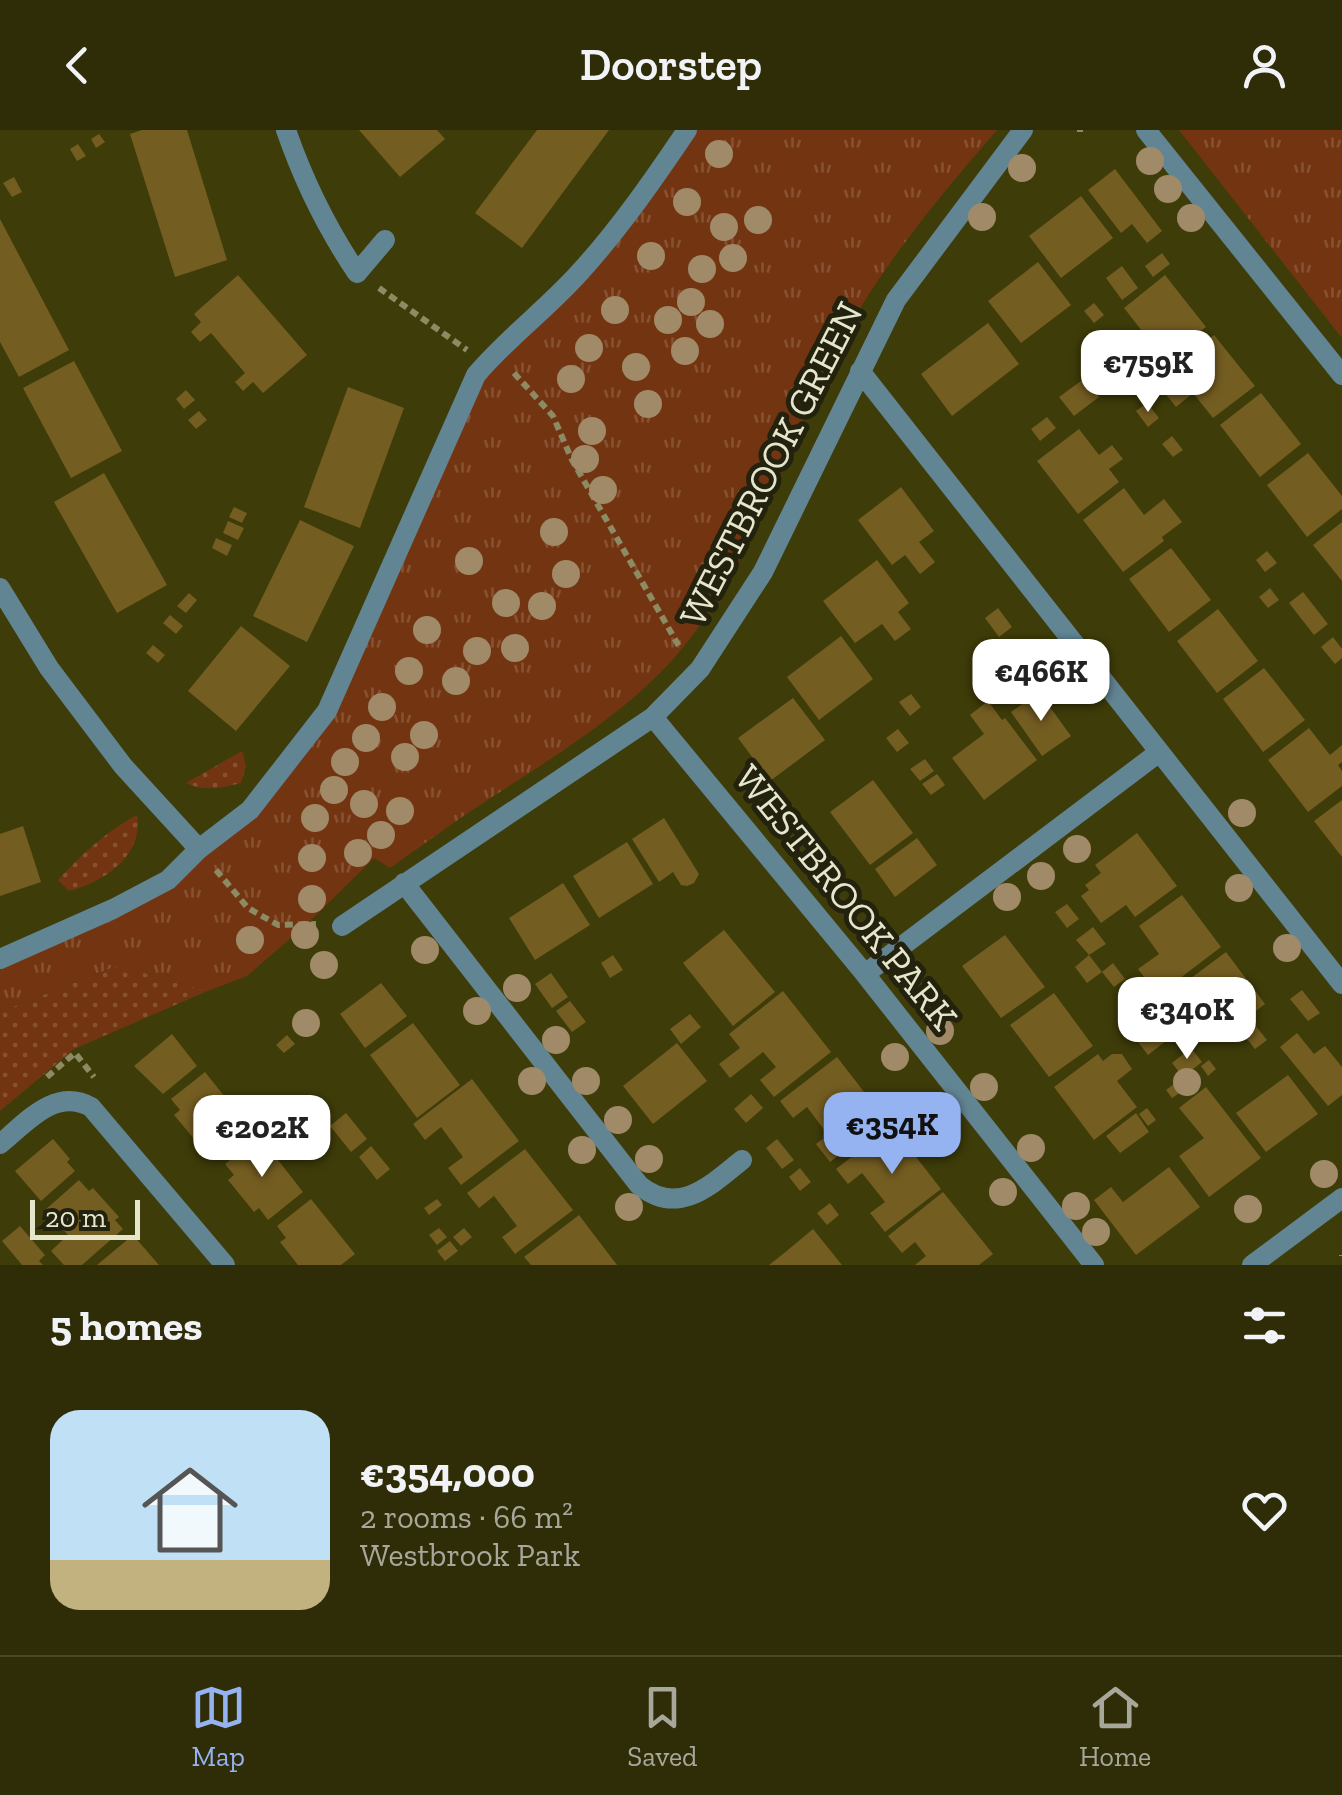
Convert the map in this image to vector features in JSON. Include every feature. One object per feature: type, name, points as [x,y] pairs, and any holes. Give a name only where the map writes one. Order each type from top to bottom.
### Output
[{"type":"street","points":[[286,130],[300,172],[327,229],[358,272],[385,240]]},
{"type":"street","points":[[0,958],[113,909],[168,880],[198,848],[250,810],[327,711],[476,376],[582,271],[647,190],[687,130]]},
{"type":"street","name":"WESTBROOK GREEN","points":[[342,926],[653,716],[700,669],[762,572],[896,300],[1023,130]]},
{"type":"street","points":[[1146,130],[1342,375]]},
{"type":"street","points":[[860,371],[1342,984]]},
{"type":"street","points":[[0,588],[49,668],[123,766],[198,848]]},
{"type":"street","name":"WESTBROOK PARK","points":[[653,716],[865,974],[1094,1265]]},
{"type":"street","points":[[865,974],[1158,752]]},
{"type":"street","points":[[404,883],[639,1185],[653,1197],[670,1200],[691,1195],[713,1184],[742,1160]]},
{"type":"street","points":[[0,1144],[46,1106],[65,1099],[82,1102],[91,1107],[226,1265]]},
{"type":"street","points":[[1252,1265],[1342,1198]]},
{"type":"path","points":[[358,272],[490,359],[505,362],[553,416],[613,535],[682,652],[700,669]]},
{"type":"path","points":[[198,848],[248,908],[278,925],[342,926]]},
{"type":"green space","points":[[687,130],[997,130],[908,239],[868,296],[833,356],[745,550],[724,588],[675,657],[610,717],[390,868],[374,858],[247,976],[205,992],[119,965],[0,1012],[0,959],[113,909],[250,810],[327,711],[476,375],[534,320]]},
{"type":"green space","points":[[1179,130],[1342,130],[1342,338]]},
{"type":"green space","points":[[242,751],[246,766],[241,783],[206,788],[186,783]]},
{"type":"green space","points":[[137,815],[134,842],[119,865],[96,881],[69,891],[58,880],[94,844]]},
{"type":"green space","points":[[119,965],[205,992],[74,1049],[0,1111],[0,1012]]},
{"type":"building","points":[[142,130],[187,130],[227,260],[175,277],[130,134]]},
{"type":"building","points":[[359,130],[437,130],[445,139],[400,177]]},
{"type":"building","points":[[537,130],[609,130],[522,248],[475,213]]},
{"type":"building","points":[[99,134],[105,142],[96,148],[91,139]]},
{"type":"building","points":[[78,144],[86,156],[77,161],[70,149]]},
{"type":"building","points":[[1115,169],[1162,231],[1147,243],[1132,224],[1121,233],[1088,190]]},
{"type":"building","points":[[14,177],[22,192],[12,197],[3,183]]},
{"type":"building","points":[[1081,196],[1113,238],[1061,278],[1029,236]]},
{"type":"building","points":[[0,219],[69,350],[19,377],[0,342]]},
{"type":"building","points":[[1162,253],[1170,264],[1153,277],[1145,266]]},
{"type":"building","points":[[1038,262],[1071,305],[1021,343],[988,301]]},
{"type":"building","points":[[1122,266],[1138,288],[1122,300],[1106,278]]},
{"type":"building","points":[[238,275],[307,355],[263,393],[253,382],[243,391],[235,382],[245,373],[211,333],[200,342],[191,332],[201,322],[194,314]]},
{"type":"building","points":[[1165,275],[1206,327],[1164,359],[1124,308]]},
{"type":"building","points":[[1094,303],[1104,315],[1094,323],[1084,311]]},
{"type":"building","points":[[988,323],[1019,364],[952,416],[921,374]]},
{"type":"building","points":[[1214,335],[1255,386],[1213,418],[1193,393],[1176,407],[1156,382]]},
{"type":"building","points":[[74,361],[122,451],[71,478],[23,388]]},
{"type":"building","points":[[1085,378],[1099,397],[1074,416],[1059,397]]},
{"type":"building","points":[[348,387],[404,408],[360,528],[304,507]]},
{"type":"building","points":[[186,390],[195,400],[184,409],[176,399]]},
{"type":"building","points":[[1261,393],[1301,444],[1260,477],[1220,425]]},
{"type":"building","points":[[1147,403],[1159,418],[1148,427],[1136,411]]},
{"type":"building","points":[[199,411],[207,420],[196,429],[188,420]]},
{"type":"building","points":[[1047,417],[1056,428],[1040,441],[1031,429]]},
{"type":"building","points":[[1079,429],[1099,455],[1112,445],[1123,459],[1109,469],[1119,482],[1078,514],[1037,461]]},
{"type":"building","points":[[1172,436],[1183,450],[1173,457],[1162,444]]},
{"type":"building","points":[[1308,453],[1342,496],[1342,509],[1307,537],[1267,485]]},
{"type":"building","points":[[104,473],[167,585],[117,613],[54,502]]},
{"type":"building","points":[[901,487],[934,531],[919,542],[935,562],[920,574],[905,555],[892,565],[858,520]]},
{"type":"building","points":[[1124,488],[1144,515],[1164,499],[1182,522],[1123,572],[1083,520]]},
{"type":"building","points":[[234,507],[247,513],[242,523],[229,517]]},
{"type":"building","points":[[300,520],[354,546],[307,642],[253,616]]},
{"type":"building","points":[[228,521],[244,528],[238,540],[223,533]]},
{"type":"building","points":[[1342,522],[1342,581],[1313,545]]},
{"type":"building","points":[[216,538],[232,545],[227,556],[212,548]]},
{"type":"building","points":[[1171,548],[1211,600],[1169,632],[1129,579]]},
{"type":"building","points":[[1267,551],[1277,563],[1265,572],[1256,560]]},
{"type":"building","points":[[877,560],[909,603],[898,612],[911,629],[895,641],[882,624],[855,643],[823,601]]},
{"type":"building","points":[[1270,588],[1279,600],[1268,608],[1259,597]]},
{"type":"building","points":[[1303,592],[1328,624],[1314,635],[1289,603]]},
{"type":"building","points":[[189,593],[197,600],[186,613],[177,606]]},
{"type":"building","points":[[998,608],[1012,627],[999,637],[985,618]]},
{"type":"building","points":[[1218,609],[1258,661],[1217,693],[1177,641]]},
{"type":"building","points":[[170,615],[183,626],[176,634],[163,623]]},
{"type":"building","points":[[241,626],[290,666],[236,731],[188,691]]},
{"type":"building","points":[[841,636],[873,679],[819,720],[787,677]]},
{"type":"building","points":[[1333,637],[1342,649],[1342,658],[1335,664],[1321,647]]},
{"type":"building","points":[[153,645],[165,655],[158,663],[146,653]]},
{"type":"building","points":[[1264,668],[1305,720],[1263,752],[1223,699]]},
{"type":"building","points":[[1039,692],[1071,736],[1042,756],[1011,712]]},
{"type":"building","points":[[911,694],[921,707],[910,716],[899,702]]},
{"type":"building","points":[[793,698],[825,740],[770,781],[738,738]]},
{"type":"building","points":[[988,701],[1037,760],[984,800],[952,758],[984,734],[970,715]]},
{"type":"building","points":[[1309,728],[1330,755],[1342,745],[1342,762],[1338,765],[1342,786],[1308,812],[1268,760]]},
{"type":"building","points":[[898,729],[909,743],[897,752],[886,738]]},
{"type":"building","points":[[925,759],[934,771],[920,781],[910,769]]},
{"type":"building","points":[[937,774],[945,785],[931,795],[922,784]]},
{"type":"building","points":[[873,780],[913,833],[870,865],[830,812]]},
{"type":"building","points":[[1342,800],[1342,857],[1314,821]]},
{"type":"building","points":[[664,818],[699,874],[687,886],[681,885],[673,872],[659,882],[632,839]]},
{"type":"building","points":[[23,826],[41,882],[0,896],[0,834]]},
{"type":"building","points":[[1137,833],[1177,886],[1135,917],[1126,905],[1101,923],[1081,896],[1089,890],[1085,885],[1101,873],[1095,865]]},
{"type":"building","points":[[917,838],[937,865],[895,897],[875,869]]},
{"type":"building","points":[[627,842],[653,884],[599,918],[573,876]]},
{"type":"building","points":[[563,883],[590,925],[535,960],[509,918]]},
{"type":"building","points":[[1182,895],[1221,947],[1158,995],[1138,969],[1159,954],[1139,926]]},
{"type":"building","points":[[1067,904],[1079,919],[1067,928],[1055,912]]},
{"type":"building","points":[[1093,927],[1106,944],[1089,955],[1076,940]]},
{"type":"building","points":[[724,930],[775,992],[733,1026],[683,963]]},
{"type":"building","points":[[1005,935],[1045,987],[1001,1018],[962,966]]},
{"type":"building","points":[[1226,952],[1265,1004],[1222,1037],[1203,1012],[1187,1024],[1176,1010],[1193,998],[1183,984]]},
{"type":"building","points":[[613,955],[623,970],[610,978],[601,963]]},
{"type":"building","points":[[1089,955],[1102,972],[1087,983],[1075,967]]},
{"type":"building","points":[[1113,963],[1125,979],[1114,987],[1102,972]]},
{"type":"building","points":[[551,973],[568,997],[552,1008],[535,984]]},
{"type":"building","points":[[381,983],[407,1016],[365,1048],[340,1014]]},
{"type":"building","points":[[1302,990],[1320,1013],[1308,1021],[1290,999]]},
{"type":"building","points":[[783,991],[831,1052],[774,1097],[760,1080],[776,1067],[763,1052],[730,1078],[719,1064],[740,1048],[729,1034]]},
{"type":"building","points":[[1054,993],[1093,1046],[1049,1077],[1010,1025]]},
{"type":"building","points":[[1138,993],[1148,1006],[1136,1016],[1126,1003]]},
{"type":"building","points":[[570,1001],[586,1022],[572,1032],[556,1011]]},
{"type":"building","points":[[690,1014],[701,1027],[681,1044],[670,1029]]},
{"type":"building","points":[[1167,1021],[1176,1033],[1148,1055],[1138,1042]]},
{"type":"building","points":[[413,1023],[460,1085],[417,1118],[370,1055]]},
{"type":"building","points":[[1255,1025],[1267,1040],[1255,1049],[1243,1034]]},
{"type":"building","points":[[1297,1033],[1314,1054],[1325,1046],[1342,1067],[1342,1095],[1328,1106],[1280,1047]]},
{"type":"building","points":[[172,1034],[197,1066],[163,1094],[134,1066]]},
{"type":"building","points":[[287,1035],[295,1044],[284,1053],[276,1045]]},
{"type":"building","points":[[677,1043],[707,1081],[653,1124],[623,1086]]},
{"type":"building","points":[[1191,1048],[1202,1062],[1183,1077],[1172,1063]]},
{"type":"building","points":[[1098,1054],[1103,1061],[1112,1054],[1122,1054],[1132,1069],[1117,1081],[1137,1107],[1094,1140],[1054,1087]]},
{"type":"building","points":[[837,1057],[885,1119],[830,1162],[816,1144],[828,1135],[807,1107],[793,1118],[780,1101]]},
{"type":"building","points":[[1209,1060],[1216,1069],[1208,1076],[1201,1066]]},
{"type":"building","points":[[205,1072],[249,1127],[214,1155],[205,1143],[200,1146],[174,1115],[180,1110],[171,1099]]},
{"type":"building","points":[[1288,1075],[1318,1114],[1266,1152],[1236,1113]]},
{"type":"building","points":[[472,1079],[519,1141],[461,1185],[448,1168],[463,1157],[441,1127],[425,1140],[413,1124]]},
{"type":"building","points":[[1174,1084],[1181,1092],[1172,1098],[1166,1090]]},
{"type":"building","points":[[1206,1087],[1261,1158],[1209,1197],[1179,1156],[1204,1138],[1179,1108]]},
{"type":"building","points":[[751,1094],[763,1108],[746,1123],[734,1109]]},
{"type":"building","points":[[1147,1108],[1156,1120],[1148,1126],[1139,1114]]},
{"type":"building","points":[[346,1113],[367,1139],[351,1152],[330,1126]]},
{"type":"building","points":[[1136,1113],[1149,1132],[1120,1153],[1106,1136]]},
{"type":"building","points":[[892,1126],[941,1189],[885,1232],[870,1213],[885,1202],[862,1173],[848,1184],[836,1169]]},
{"type":"building","points":[[260,1137],[303,1192],[268,1220],[259,1208],[254,1212],[228,1180],[234,1175],[225,1164]]},
{"type":"building","points":[[53,1139],[75,1171],[41,1201],[15,1171]]},
{"type":"building","points":[[777,1139],[794,1160],[782,1169],[766,1148]]},
{"type":"building","points":[[371,1146],[390,1169],[377,1180],[359,1157]]},
{"type":"building","points":[[525,1149],[573,1210],[515,1254],[502,1237],[517,1226],[494,1196],[479,1208],[467,1193]]},
{"type":"building","points":[[1169,1167],[1200,1207],[1136,1255],[1094,1200],[1111,1187],[1123,1202]]},
{"type":"building","points":[[800,1168],[811,1182],[800,1191],[789,1177]]},
{"type":"building","points":[[79,1180],[89,1191],[93,1188],[119,1217],[115,1220],[123,1229],[82,1265],[64,1265],[51,1251],[68,1235],[45,1210]]},
{"type":"building","points":[[943,1192],[993,1254],[979,1265],[915,1265],[926,1256],[915,1242],[902,1253],[888,1236]]},
{"type":"building","points":[[311,1199],[355,1254],[341,1265],[298,1265],[280,1242],[286,1238],[277,1226]]},
{"type":"building","points":[[437,1199],[442,1205],[429,1215],[424,1208]]},
{"type":"building","points":[[830,1203],[839,1215],[827,1225],[817,1213]]},
{"type":"building","points":[[579,1215],[617,1265],[531,1265],[524,1257]]},
{"type":"building","points":[[20,1226],[45,1255],[39,1261],[43,1265],[22,1265],[2,1241]]},
{"type":"building","points":[[439,1228],[447,1237],[437,1245],[429,1235]]},
{"type":"building","points":[[464,1228],[472,1237],[461,1246],[453,1237]]},
{"type":"building","points":[[813,1229],[842,1265],[769,1265],[783,1254]]},
{"type":"building","points":[[133,1235],[159,1265],[97,1265]]},
{"type":"building","points":[[450,1241],[458,1251],[445,1261],[437,1251]]}]
